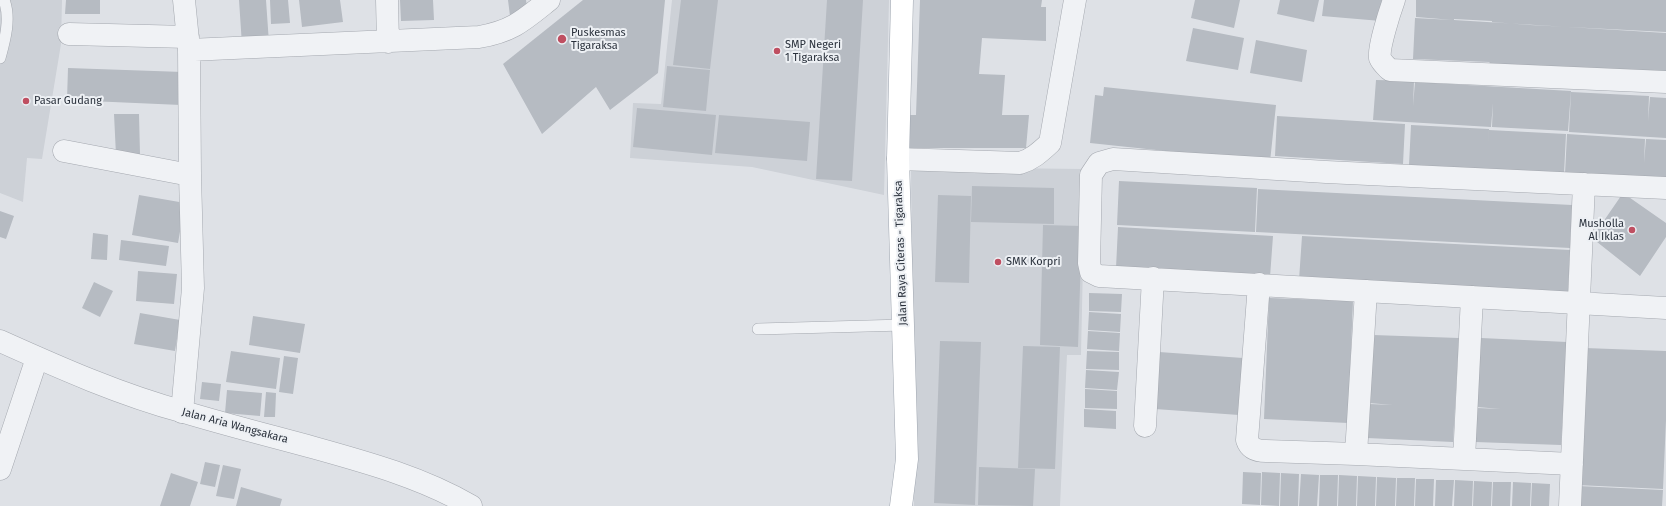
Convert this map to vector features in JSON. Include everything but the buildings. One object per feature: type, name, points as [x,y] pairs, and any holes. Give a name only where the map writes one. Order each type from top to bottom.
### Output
[{"type":"main road","name":"Jalan Raya Citeras - Tigaraksa","points":[[901,506],[908,459],[898,159],[902,0]]},
{"type":"street","points":[[182,412],[193,288],[189,44],[184,0]]},
{"type":"street","points":[[387,0],[388,42]]},
{"type":"street","points":[[69,34],[189,44],[388,42],[479,37],[498,34],[519,24],[550,0]]},
{"type":"street","points":[[898,159],[1020,162],[1035,157],[1050,143],[1075,0]]},
{"type":"street","points":[[1394,0],[1380,52],[1380,57],[1383,64],[1390,70],[1666,82]]},
{"type":"street","points":[[64,151],[190,175]]},
{"type":"street","points":[[1666,188],[1318,172],[1113,160],[1099,163],[1091,175],[1089,263],[1091,272],[1099,276],[1666,308]]},
{"type":"street","points":[[1570,506],[1584,184]]},
{"type":"street","points":[[1144,426],[1153,278]]},
{"type":"street","points":[[1259,284],[1247,440],[1248,445],[1257,451],[1572,464]]},
{"type":"street","points":[[1356,454],[1366,291]]},
{"type":"street","points":[[1464,459],[1472,297]]},
{"type":"street","name":"Jalan Aria Wangsakara","points":[[0,341],[36,358],[114,389],[182,412],[363,462],[406,476],[456,497],[471,506]]},
{"type":"street","points":[[0,469],[36,358]]},
{"type":"lane","points":[[0,58],[6,34],[6,5],[4,0]]},
{"type":"lane","points":[[758,329],[904,325]]},
{"type":"shaded area","name":"Pasar Gudang","points":[[0,0],[62,0],[61,44],[42,159],[27,158],[23,202],[0,193]]},
{"type":"shaded area","name":"SMP Negeri 1 Tigaraksa","points":[[672,0],[889,0],[884,195],[752,167],[630,158],[633,103],[661,104]]},
{"type":"shaded area","name":"SMK Korpri","points":[[911,167],[1085,169],[1081,355],[1067,355],[1060,506],[914,506]]},
{"type":"place","name":"Puskesmas Tigaraksa","points":[[562,39]]},
{"type":"place","name":"SMP Negeri 1 Tigaraksa","points":[[777,51]]},
{"type":"place","name":"Pasar Gudang","points":[[26,101]]},
{"type":"place","name":"Musholla Al Iklas","points":[[1632,230]]},
{"type":"place","name":"SMK Korpri","points":[[998,262]]}]
